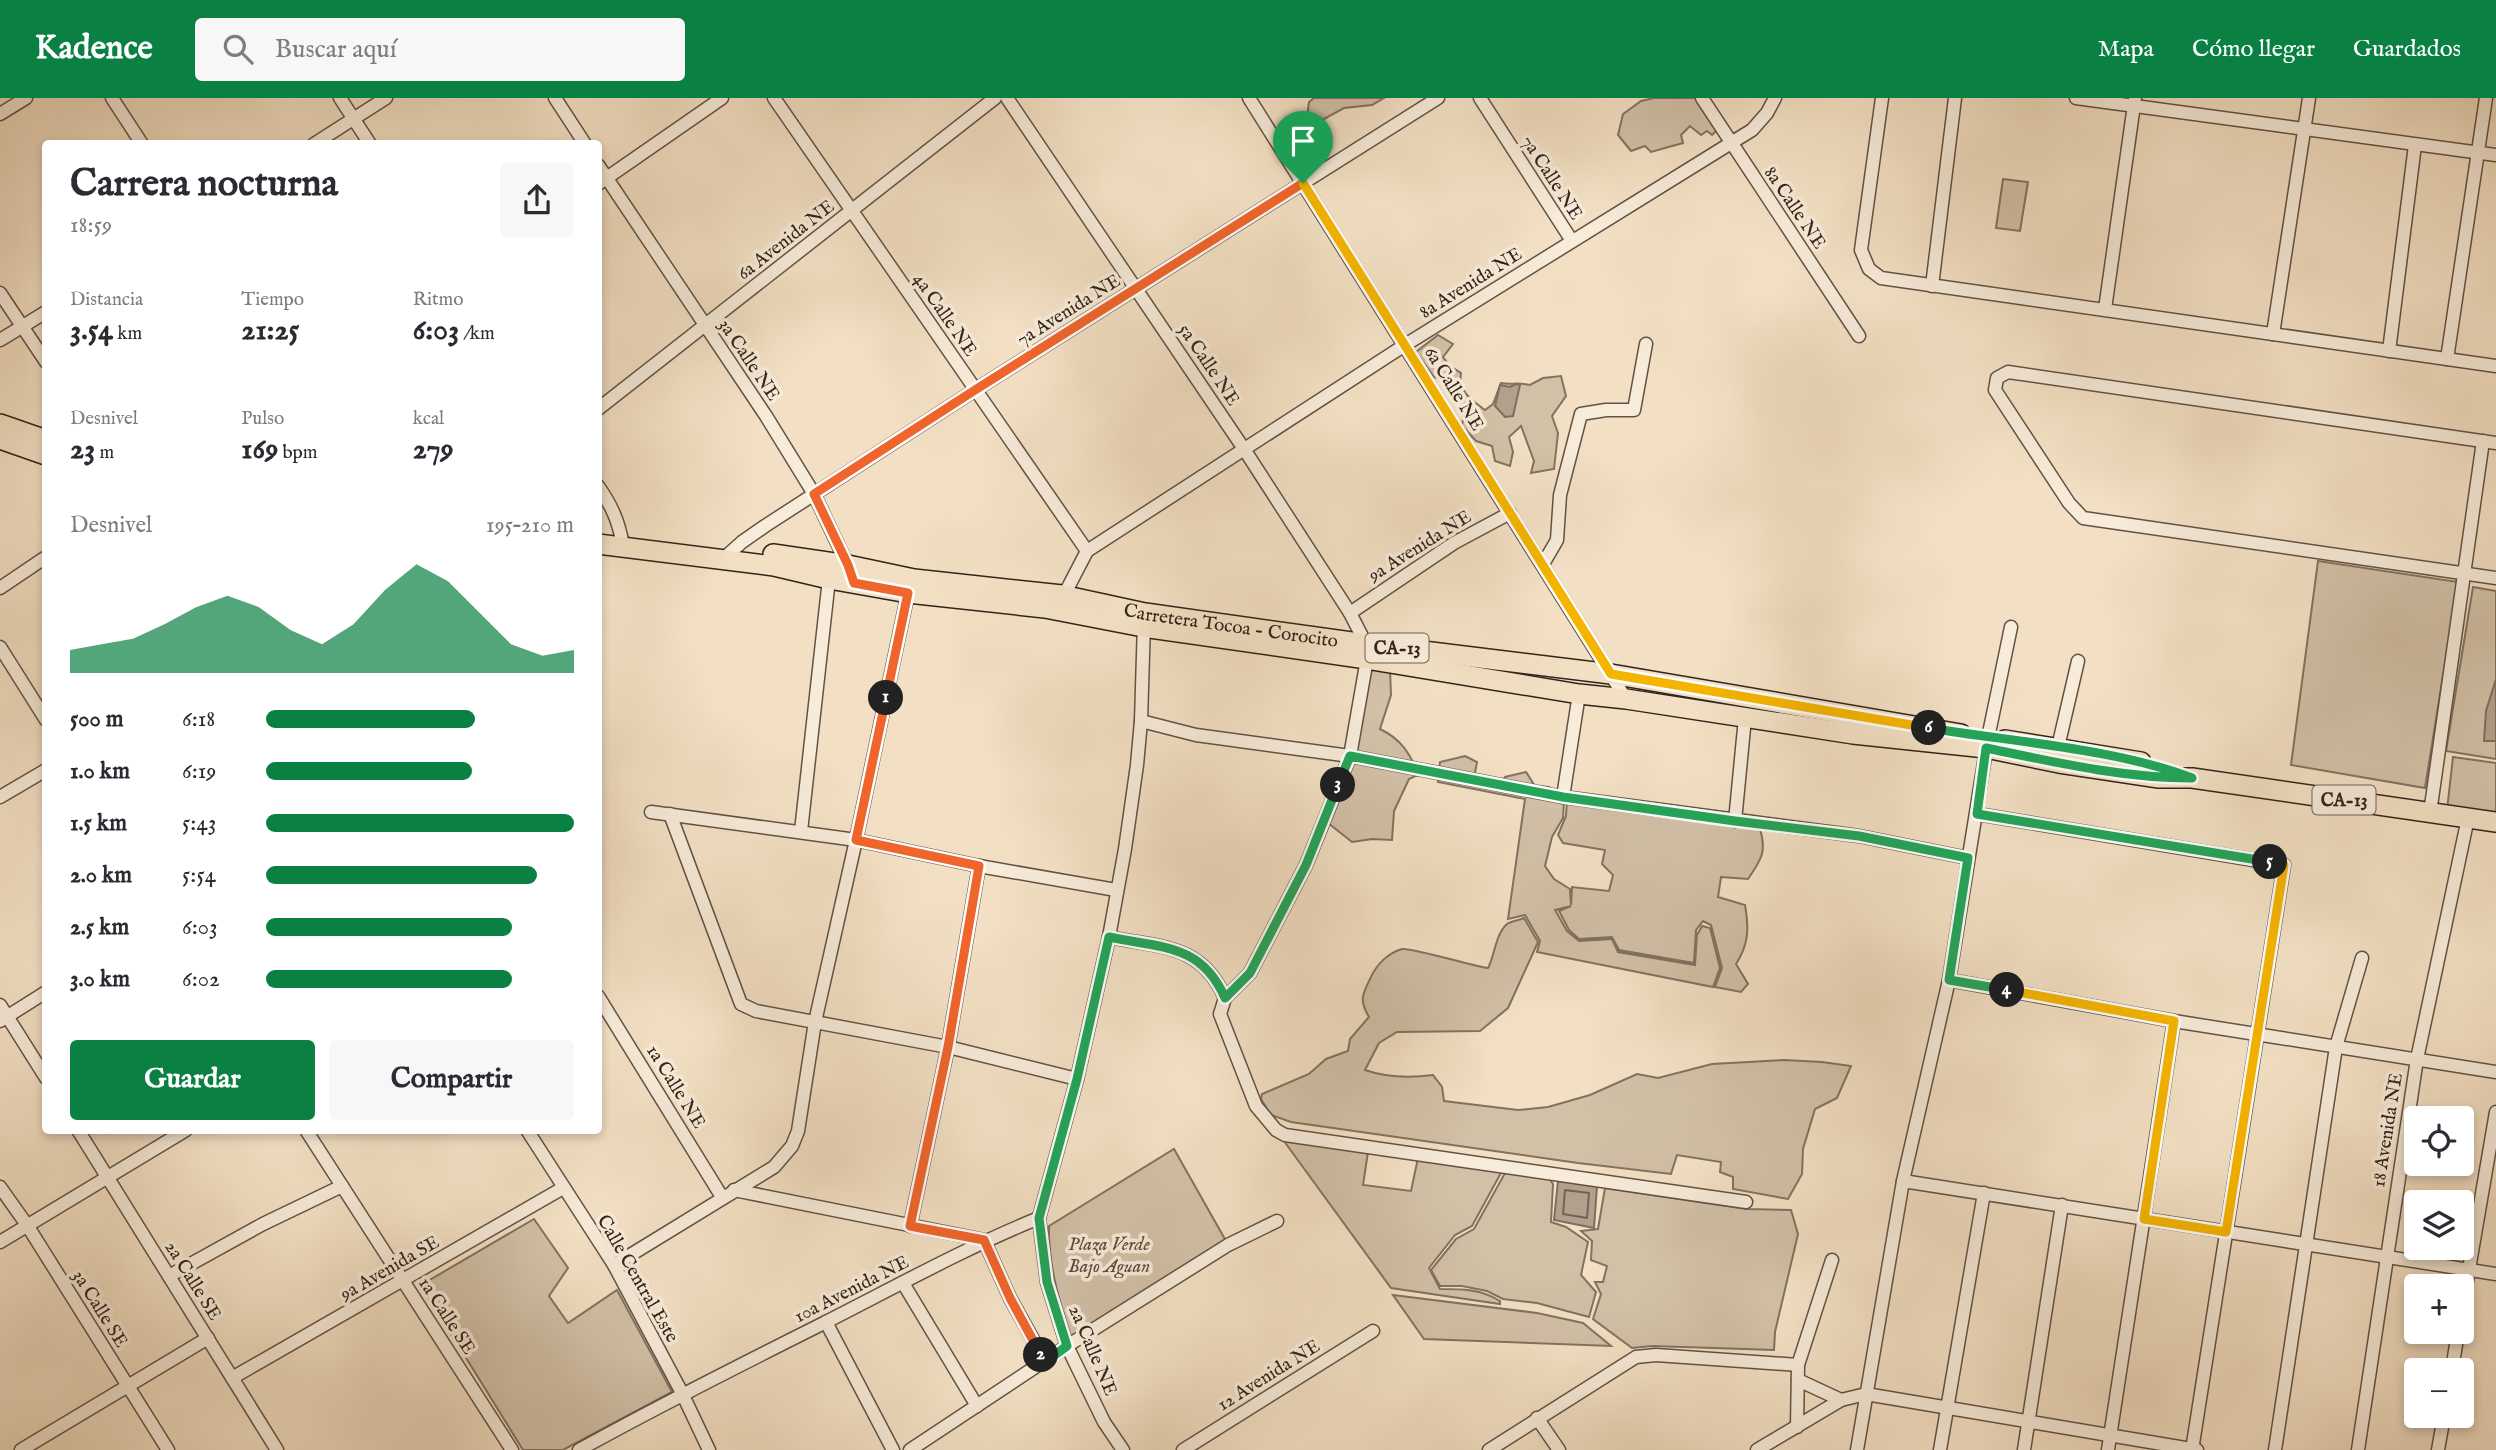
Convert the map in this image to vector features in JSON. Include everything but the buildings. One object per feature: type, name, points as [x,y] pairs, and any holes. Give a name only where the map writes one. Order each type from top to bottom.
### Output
[{"type":"main road","points":[[0,424],[40,434]]},
{"type":"main road","points":[[0,439],[42,454]]},
{"type":"main road","name":"Carretera Tocoa - Corocito","points":[[602,533],[622,540],[851,574],[914,579],[1144,620],[1366,652],[1579,694],[1853,734],[2058,747],[2162,766],[2192,778]]},
{"type":"main road","name":"Carretera Tocoa - Corocito","points":[[602,543],[622,540]]},
{"type":"main road","name":"Carretera Tocoa - Corocito","points":[[728,554],[829,579],[851,574],[908,593],[1060,603]]},
{"type":"main road","name":"Carretera Tocoa - Corocito","points":[[1366,652],[1611,674],[1987,743],[2059,763],[2160,778],[2192,778],[2496,822]]},
{"type":"street","points":[[0,114],[26,98]]},
{"type":"street","points":[[112,98],[139,140]]},
{"type":"street","points":[[340,98],[368,140]]},
{"type":"street","points":[[320,140],[386,98]]},
{"type":"street","points":[[555,98],[582,140]]},
{"type":"street","points":[[603,181],[722,98]]},
{"type":"street","name":"4a Calle NE","points":[[774,98],[1087,551]]},
{"type":"street","name":"6a Avenida NE","points":[[602,406],[995,98]]},
{"type":"street","name":"5a Calle NE","points":[[1007,98],[1244,449],[1350,613],[1366,652]]},
{"type":"street","name":"6a Calle NE","points":[[1250,98],[1626,699]]},
{"type":"street","name":"7a Avenida NE","points":[[728,554],[765,526],[975,390],[1438,98]]},
{"type":"street","name":"7a Calle NE","points":[[1480,98],[1572,241]]},
{"type":"street","name":"8a Calle NE","points":[[1702,98],[1859,336]]},
{"type":"street","name":"8a Avenida NE","points":[[1087,551],[1405,345],[1752,130],[1775,98]]},
{"type":"street","points":[[1882,98],[1861,250],[1869,269],[1881,278],[2496,366]]},
{"type":"street","points":[[1932,286],[1955,98]]},
{"type":"street","points":[[2076,98],[2134,102],[2496,155]]},
{"type":"street","points":[[2273,334],[2309,98]]},
{"type":"street","points":[[2447,359],[2486,98]]},
{"type":"street","points":[[2105,309],[2134,102]]},
{"type":"street","points":[[2389,351],[2415,145]]},
{"type":"street","name":"3a Calle NE","points":[[603,181],[766,416],[814,494],[851,574]]},
{"type":"street","points":[[0,293],[42,356]]},
{"type":"street","points":[[0,340],[42,314]]},
{"type":"street","points":[[1543,564],[1558,540],[1560,495],[1581,414],[1606,410],[1634,411],[1646,344]]},
{"type":"street","points":[[2430,813],[2463,573],[2489,442],[2008,372],[1997,378],[1995,390],[2069,503],[2083,518],[2463,573],[2496,578]]},
{"type":"street","points":[[602,492],[612,506],[622,540]]},
{"type":"street","name":"9a Avenida NE","points":[[1350,613],[1454,543],[1510,513]]},
{"type":"street","points":[[1060,603],[1087,551]]},
{"type":"street","points":[[0,588],[42,560]]},
{"type":"street","points":[[801,831],[829,579]]},
{"type":"street","points":[[614,1265],[774,1167],[792,1146],[798,1132],[815,1022],[908,593]]},
{"type":"street","points":[[1039,1218],[1077,1079],[1109,937],[1131,810],[1141,721],[1144,620]]},
{"type":"street","points":[[1857,1450],[1903,1181],[1949,980],[1987,743],[2011,626]]},
{"type":"street","points":[[0,647],[42,714]]},
{"type":"street","points":[[1366,652],[1350,756],[1306,865],[1250,973],[1225,998],[1220,1014],[1251,1094],[1264,1118],[1285,1135],[1746,1202]]},
{"type":"street","points":[[2058,747],[2078,661]]},
{"type":"street","points":[[1563,797],[1579,694]]},
{"type":"street","points":[[1735,821],[1745,718]]},
{"type":"street","points":[[1141,721],[1196,735],[1350,756],[1563,797],[1859,836],[1968,858]]},
{"type":"street","points":[[0,797],[42,772]]},
{"type":"street","points":[[651,812],[856,840],[979,866],[1116,890]]},
{"type":"street","points":[[670,814],[741,1003],[756,1011],[948,1047],[1077,1079]]},
{"type":"street","points":[[1757,1450],[1841,1400],[1866,1394],[2193,1450],[2284,865],[1977,814]]},
{"type":"street","name":"18 Avenida NE","points":[[2358,1450],[2417,1059],[2468,818]]},
{"type":"street","points":[[910,1226],[948,1047],[979,866]]},
{"type":"street","points":[[1109,937],[1182,951],[1206,967],[1218,982],[1225,998]]},
{"type":"street","points":[[2275,1450],[2336,1046],[2362,957]]},
{"type":"street","points":[[1949,980],[2174,1021],[2496,1072]]},
{"type":"street","points":[[4,1019],[42,995]]},
{"type":"street","name":"1a Calle NE","points":[[602,1002],[722,1197]]},
{"type":"street","points":[[0,1005],[4,1019],[42,1073]]},
{"type":"street","points":[[2108,1450],[2174,1021]]},
{"type":"street","points":[[2468,1274],[2496,1112]]},
{"type":"street","name":"2a Calle SE","points":[[80,1134],[277,1450]]},
{"type":"street","points":[[0,1241],[179,1134]]},
{"type":"street","name":"1a Calle SE","points":[[309,1134],[512,1450]]},
{"type":"street","name":"Calle Central Este","points":[[530,1134],[614,1265],[709,1450]]},
{"type":"street","points":[[1903,1181],[2496,1274]]},
{"type":"street","points":[[169,1276],[263,1224],[342,1186]]},
{"type":"street","name":"3a Calle SE","points":[[0,1187],[27,1225],[168,1450]]},
{"type":"street","name":"9a Avenida SE","points":[[232,1378],[404,1282],[564,1188]]},
{"type":"street","points":[[734,1190],[984,1240],[1010,1298],[1045,1362]]},
{"type":"street","points":[[1940,1450],[1984,1194]]},
{"type":"street","points":[[2024,1450],[2062,1205]]},
{"type":"street","name":"10a Avenida NE","points":[[579,1450],[682,1393],[984,1240],[1039,1218]]},
{"type":"street","name":"2a Calle NE","points":[[1039,1218],[1047,1282],[1067,1346],[1104,1422],[1123,1450]]},
{"type":"street","points":[[910,1450],[1067,1346],[1228,1245],[1277,1221]]},
{"type":"street","points":[[1797,1427],[1798,1365],[1832,1261]]},
{"type":"street","points":[[903,1283],[977,1406]]},
{"type":"street","points":[[826,1322],[893,1450]]},
{"type":"street","name":"12 Avenida NE","points":[[1183,1450],[1373,1331]]},
{"type":"street","points":[[21,1450],[208,1338]]},
{"type":"street","points":[[1489,1450],[1636,1357],[1656,1355],[1798,1365]]},
{"type":"street","points":[[1798,1380],[1841,1400]]},
{"type":"street","points":[[1537,1418],[1559,1450]]},
{"type":"street","points":[[2438,1450],[2442,1428]]},
{"type":"green space","points":[[1314,98],[1384,98],[1372,105],[1344,108],[1313,125],[1307,117],[1309,102]]},
{"type":"green space","points":[[1654,98],[1700,98],[1719,128],[1712,135],[1707,131],[1701,135],[1690,126],[1681,135],[1683,143],[1651,152],[1645,146],[1631,151],[1618,135],[1623,114],[1641,101]]},
{"type":"green space","points":[[2003,179],[2028,182],[2020,231],[1996,228]]},
{"type":"green space","points":[[1438,335],[1453,344],[1443,357],[1461,373],[1462,385],[1467,395],[1485,410],[1493,404],[1501,383],[1530,385],[1543,378],[1561,376],[1566,396],[1552,416],[1558,433],[1554,469],[1531,473],[1534,461],[1521,426],[1509,437],[1513,452],[1510,466],[1495,461],[1492,446],[1476,441],[1462,426],[1464,411],[1442,379],[1434,377],[1416,352]]},
{"type":"green space","points":[[2318,561],[2458,582],[2425,788],[2291,765]]},
{"type":"green space","points":[[2473,587],[2496,591],[2496,759],[2446,751]]},
{"type":"green space","points":[[1372,663],[1390,669],[1391,695],[1380,729],[1394,737],[1404,748],[1418,775],[1409,779],[1394,811],[1392,840],[1352,842],[1328,823]]},
{"type":"green space","points":[[1465,756],[1477,762],[1474,778],[1500,784],[1505,777],[1526,772],[1535,786],[1549,787],[1564,801],[1563,818],[1552,837],[1545,866],[1554,879],[1570,889],[1571,905],[1572,887],[1609,891],[1613,875],[1602,864],[1605,850],[1563,843],[1558,835],[1566,816],[1567,800],[1760,829],[1762,856],[1748,879],[1721,877],[1718,897],[1745,905],[1747,936],[1736,964],[1748,984],[1741,992],[1715,987],[1722,968],[1711,925],[1703,921],[1696,930],[1694,963],[1619,950],[1612,937],[1579,939],[1569,930],[1559,911],[1571,906],[1555,910],[1567,931],[1579,941],[1612,939],[1618,952],[1695,965],[1697,935],[1702,926],[1710,928],[1720,968],[1713,987],[1537,952],[1540,941],[1525,915],[1508,919],[1525,799],[1438,782],[1440,762]]},
{"type":"green space","points":[[2453,757],[2496,763],[2496,827],[2446,819]]},
{"type":"green space","points":[[1524,918],[1538,942],[1508,1008],[1480,1031],[1397,1032],[1379,1043],[1365,1070],[1399,1077],[1433,1075],[1442,1087],[1444,1101],[1518,1110],[1548,1107],[1590,1095],[1637,1074],[1658,1078],[1712,1064],[1784,1060],[1851,1066],[1837,1098],[1815,1109],[1803,1149],[1802,1174],[1788,1199],[1733,1189],[1733,1177],[1720,1172],[1721,1162],[1677,1155],[1671,1174],[1291,1122],[1271,1115],[1261,1099],[1262,1094],[1309,1074],[1326,1059],[1348,1051],[1350,1039],[1369,1017],[1363,1002],[1365,988],[1376,968],[1388,956],[1408,949],[1488,968],[1503,929],[1509,923]]},
{"type":"green space","points":[[1281,1137],[1368,1152],[1363,1185],[1411,1191],[1418,1158],[1502,1171],[1472,1226],[1455,1235],[1429,1268],[1440,1289],[1478,1292],[1493,1297],[1500,1301],[1500,1304],[1391,1288]]},
{"type":"green space","name":"Plaza Verde Bajo Aguan","points":[[1174,1149],[1226,1241],[1072,1344],[1053,1272],[1049,1226]]},
{"type":"green space","points":[[1505,1173],[1548,1177],[1553,1184],[1551,1222],[1566,1227],[1588,1242],[1581,1275],[1596,1292],[1589,1317],[1537,1303],[1503,1299],[1487,1291],[1462,1286],[1440,1286],[1431,1270],[1456,1239],[1474,1229]]},
{"type":"green space","points":[[1605,1188],[1747,1209],[1791,1210],[1798,1234],[1775,1332],[1774,1350],[1652,1346],[1632,1348],[1593,1319],[1601,1294],[1595,1282],[1603,1282],[1607,1266],[1591,1260],[1592,1241],[1581,1231],[1598,1229]]},
{"type":"green space","points":[[534,1219],[568,1268],[549,1296],[568,1323],[617,1290],[672,1392],[563,1450],[523,1450],[421,1285]]},
{"type":"green space","points":[[1393,1295],[1537,1313],[1583,1323],[1611,1346],[1424,1339]]},
{"type":"water","points":[[1500,385],[1510,387],[1520,385],[1513,416],[1505,417],[1495,406]]},
{"type":"water","points":[[2496,679],[2496,741],[2484,741],[2486,711]]},
{"type":"water","points":[[1558,1181],[1597,1186],[1594,1228],[1554,1220]]},
{"type":"route","points":[[1303,183],[1611,674],[2162,766],[2192,778],[2160,778],[2059,763],[1986,748],[1977,814],[2284,865],[2226,1232],[2144,1219],[2174,1021],[1949,980],[1968,858],[1859,836],[1563,797],[1350,756],[1306,865],[1250,973],[1225,998],[1218,982],[1206,967],[1182,951],[1109,937],[1077,1079],[1039,1218],[1047,1282],[1067,1346],[1045,1362],[1010,1298],[984,1240],[910,1226],[948,1047],[979,866],[856,840],[908,593],[854,583],[814,494],[1303,183]]}]
